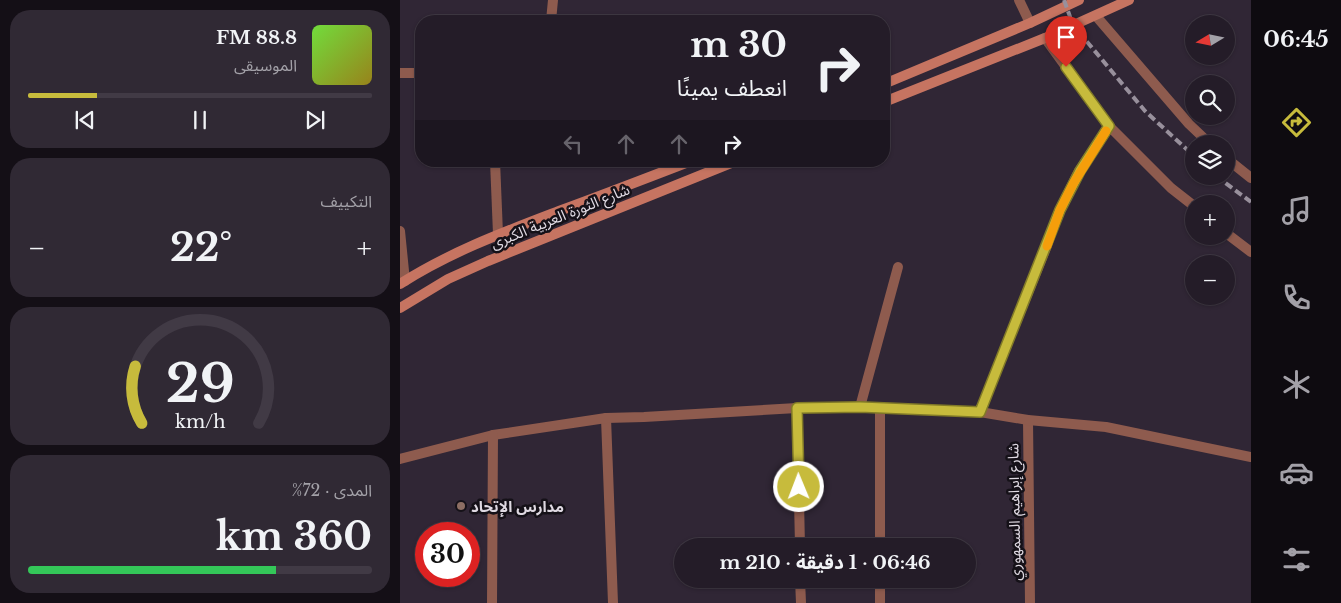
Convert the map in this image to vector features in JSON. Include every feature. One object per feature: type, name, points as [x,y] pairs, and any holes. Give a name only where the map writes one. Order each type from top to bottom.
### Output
[{"type":"main road","points":[[890,81],[1030,23],[1079,0]]},
{"type":"main road","points":[[890,100],[1045,38],[1129,0]]},
{"type":"main road","name":"شارع الثورة العربية الكبرى","points":[[402,283],[458,252],[498,234],[676,167]]},
{"type":"main road","name":"شارع الثورة العربية الكبرى","points":[[400,308],[448,279],[488,261],[721,167]]},
{"type":"street","points":[[551,15],[553,0]]},
{"type":"street","points":[[1019,0],[1030,23]]},
{"type":"street","points":[[1096,16],[1201,135]]},
{"type":"street","points":[[1045,38],[1109,126],[1171,188],[1185,199]]},
{"type":"street","points":[[400,73],[415,73]]},
{"type":"street","points":[[980,412],[1060,210],[1080,171],[1109,126]]},
{"type":"street","points":[[1235,165],[1251,178]]},
{"type":"street","points":[[495,167],[498,234]]},
{"type":"street","points":[[400,231],[402,283]]},
{"type":"street","points":[[1235,240],[1251,252]]},
{"type":"street","points":[[860,407],[898,267]]},
{"type":"street","points":[[400,460],[493,435],[606,418],[644,418],[797,408],[860,407],[980,412],[1028,420],[1106,427],[1251,457]]},
{"type":"street","points":[[797,408],[800,538]]},
{"type":"street","points":[[880,408],[880,538]]},
{"type":"street","points":[[606,418],[613,603]]},
{"type":"street","name":"شارع إبراهيم السمهوري","points":[[1028,420],[1030,603]]},
{"type":"street","points":[[492,603],[493,435]]},
{"type":"street","points":[[800,588],[801,603]]},
{"type":"street","points":[[880,588],[880,603]]},
{"type":"railway","points":[[1064,0],[1073,25],[1145,111],[1185,148]]},
{"type":"railway","points":[[1228,185],[1251,202]]},
{"type":"slow traffic","points":[[1047,246],[1060,210],[1073,184],[1106,131]]},
{"type":"place","name":"مدارس الإتحاد","points":[[461,506]]},
{"type":"route","points":[[799,487],[797,408],[860,407],[980,412],[1060,210],[1080,171],[1109,126],[1066,67]]}]
